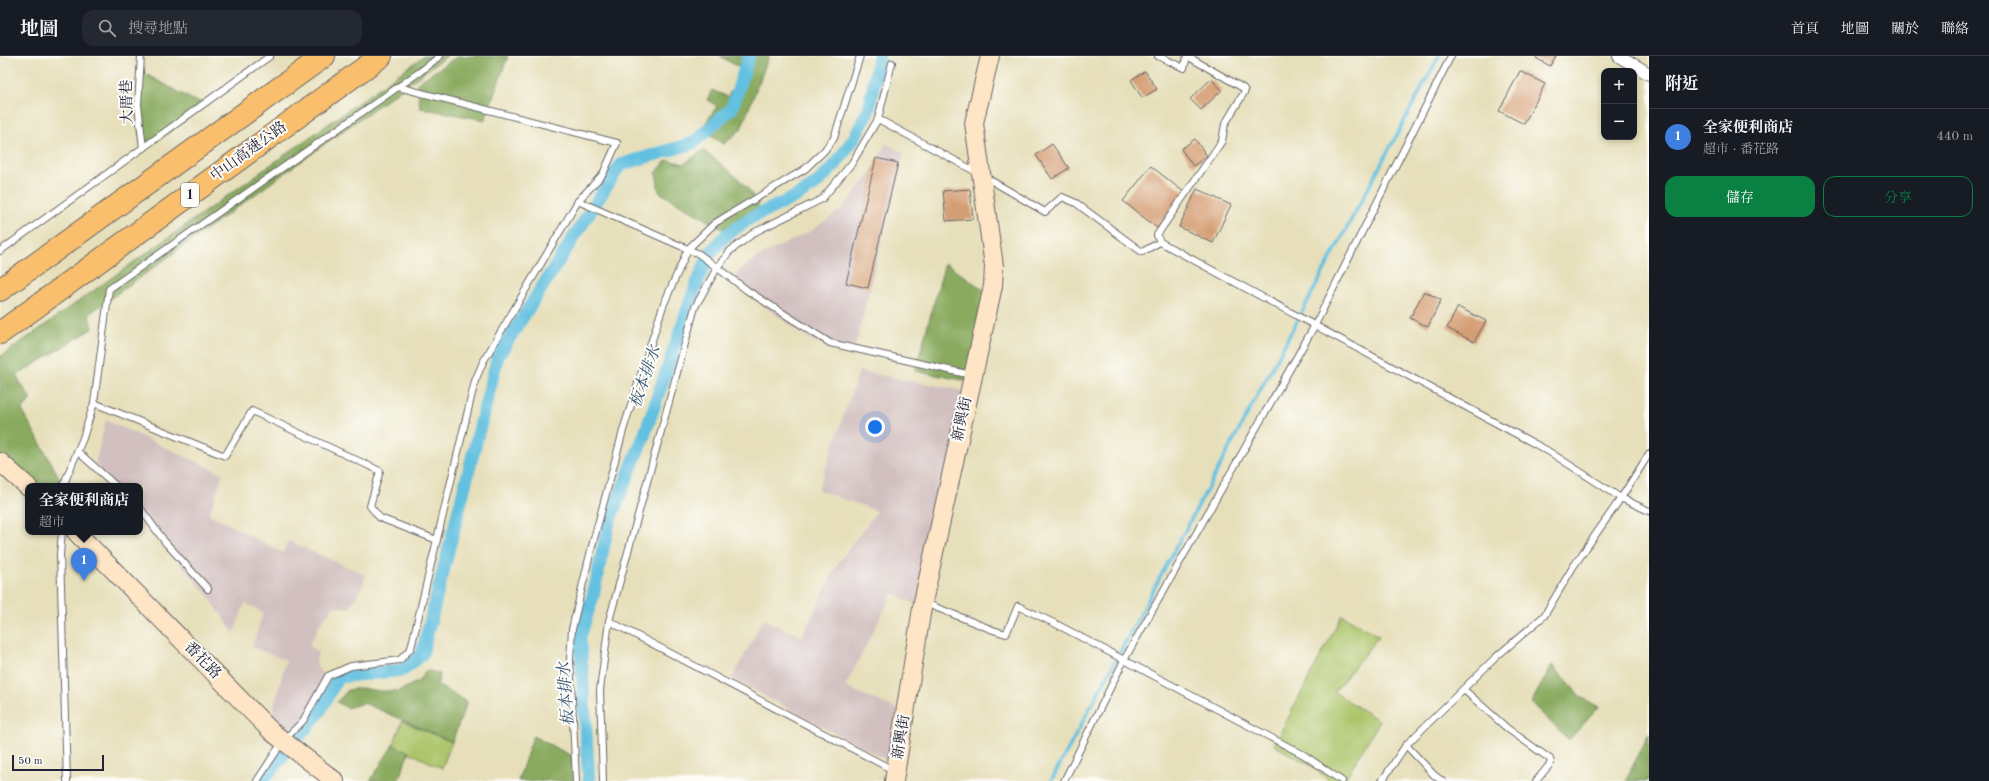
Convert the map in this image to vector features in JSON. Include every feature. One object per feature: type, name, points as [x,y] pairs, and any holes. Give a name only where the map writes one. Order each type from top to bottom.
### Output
[{"type":"highway","name":"1","points":[[0,290],[324,56]]},
{"type":"highway","name":"中山高速公路","points":[[0,333],[381,56]]},
{"type":"street","name":"新興街","points":[[895,776],[923,602],[993,280],[994,266],[974,124],[990,56]]},
{"type":"street","points":[[1619,56],[1649,74]]},
{"type":"street","points":[[0,462],[25,484]]},
{"type":"street","name":"番花路","points":[[79,535],[272,732],[335,781]]},
{"type":"lane","name":"大厝巷","points":[[141,56],[138,105],[143,148]]},
{"type":"lane","points":[[0,250],[270,56]]},
{"type":"lane","points":[[64,483],[78,451],[94,403],[109,289],[440,56]]},
{"type":"lane","points":[[576,781],[570,659],[572,629],[591,550],[624,427],[663,306],[688,249],[715,223],[805,169],[824,151],[834,138],[860,56]]},
{"type":"lane","points":[[1158,56],[1184,68],[1187,56],[1243,88],[1245,91],[1225,124],[1222,141],[1157,235],[1160,242],[1548,451],[1621,498],[1649,512]]},
{"type":"lane","points":[[1064,781],[1124,660],[1315,325],[1451,56]]},
{"type":"lane","points":[[603,781],[600,690],[609,621],[695,307],[717,268],[730,251],[755,232],[822,199],[852,163],[878,119],[892,63]]},
{"type":"lane","points":[[257,781],[283,741],[303,721],[328,676],[351,666],[400,660],[411,648],[476,381],[483,362],[578,201],[603,174],[617,143],[398,87]]},
{"type":"lane","points":[[878,119],[980,174],[1045,212],[1062,197],[1076,203],[1142,252],[1160,242]]},
{"type":"lane","points":[[578,201],[699,254],[748,291],[830,343],[973,375]]},
{"type":"lane","points":[[94,403],[225,456],[252,411],[380,471],[370,506],[380,518],[437,540]]},
{"type":"lane","points":[[78,451],[113,483]]},
{"type":"lane","points":[[1382,781],[1406,744],[1496,657],[1544,616],[1573,567],[1621,498],[1649,454]]},
{"type":"lane","points":[[143,512],[165,542],[208,589]]},
{"type":"lane","points":[[62,535],[60,554],[67,781]]},
{"type":"lane","points":[[923,602],[1006,634],[1018,606],[1304,755],[1342,781]]},
{"type":"lane","points":[[609,621],[895,776]]},
{"type":"lane","points":[[1463,689],[1508,730],[1550,759],[1550,763],[1536,781]]},
{"type":"lane","points":[[1406,744],[1442,781]]},
{"type":"shaded area","points":[[886,144],[904,153],[854,352],[814,342],[731,282],[739,271],[757,257],[811,231],[843,208],[867,179]]},
{"type":"shaded area","points":[[859,371],[970,392],[923,608],[893,593],[845,687],[900,710],[893,758],[886,760],[732,679],[763,619],[802,637],[838,563],[877,511],[818,490]]},
{"type":"shaded area","points":[[106,420],[223,474],[209,514],[283,553],[288,541],[366,575],[362,587],[349,608],[334,606],[320,624],[309,646],[318,652],[316,663],[319,670],[325,677],[303,743],[271,718],[286,660],[252,647],[263,613],[245,603],[234,633],[208,596],[143,520],[143,483],[111,483],[95,464]]},
{"type":"green space","points":[[424,56],[447,56],[89,314],[92,329],[16,376],[31,399],[22,410],[61,483],[31,483],[0,456],[0,357]]},
{"type":"green space","points":[[458,56],[508,56],[485,120],[420,108],[417,83]]},
{"type":"green space","points":[[720,56],[769,56],[741,129],[724,144],[701,130],[717,106],[707,100],[712,90],[728,97],[741,69]]},
{"type":"green space","points":[[140,71],[195,101],[208,103],[156,142],[145,142],[139,135]]},
{"type":"green space","points":[[703,150],[737,177],[751,193],[761,213],[722,229],[659,192],[656,173],[667,160],[684,164]]},
{"type":"green space","points":[[945,263],[994,297],[973,382],[915,371]]},
{"type":"green space","points":[[1342,615],[1379,636],[1334,692],[1380,721],[1344,781],[1329,781],[1313,767],[1274,745]]},
{"type":"green space","points":[[1552,665],[1581,697],[1599,707],[1569,740],[1531,703]]},
{"type":"green space","points":[[426,670],[440,674],[437,685],[467,702],[452,742],[364,703],[347,708],[337,702],[348,690],[362,688],[379,691],[399,691],[419,681]]},
{"type":"green space","points":[[402,721],[452,742],[442,768],[393,745]]},
{"type":"green space","points":[[1649,734],[1649,781],[1625,781]]},
{"type":"green space","points":[[533,736],[572,756],[573,781],[518,781]]},
{"type":"green space","points":[[393,745],[409,752],[398,781],[370,781]]},
{"type":"building","points":[[1537,56],[1556,56],[1550,66],[1536,58]]},
{"type":"building","points":[[1145,71],[1157,89],[1142,98],[1131,80]]},
{"type":"building","points":[[1520,71],[1545,84],[1524,124],[1499,111]]},
{"type":"building","points":[[1211,79],[1222,90],[1201,110],[1190,99]]},
{"type":"building","points":[[1195,139],[1207,156],[1193,166],[1181,149]]},
{"type":"building","points":[[1052,144],[1069,168],[1052,179],[1036,155]]},
{"type":"building","points":[[876,158],[898,163],[868,288],[846,283]]},
{"type":"building","points":[[1151,166],[1185,193],[1157,228],[1123,201]]},
{"type":"building","points":[[970,189],[973,219],[946,221],[943,191]]},
{"type":"building","points":[[1197,189],[1231,205],[1213,243],[1179,227]]},
{"type":"building","points":[[1424,291],[1441,300],[1428,327],[1410,318]]},
{"type":"building","points":[[1458,307],[1486,321],[1474,342],[1447,328]]},
{"type":"waterway","points":[[262,781],[320,711],[338,677],[403,670],[422,654],[498,356],[620,165],[693,143],[732,108],[749,56]]},
{"type":"waterway","name":"板本排水","points":[[589,781],[580,637],[593,596],[609,522],[644,436],[695,288],[710,253],[725,236],[749,219],[795,197],[816,184],[835,165],[855,137],[869,109],[879,56]]},
{"type":"waterway","points":[[1051,781],[1439,56]]},
{"type":"place","name":"全家便利商店","points":[[84,581]]}]
